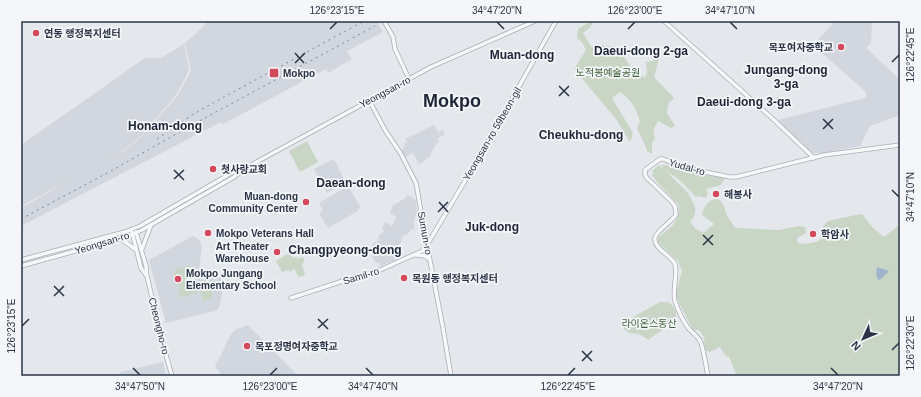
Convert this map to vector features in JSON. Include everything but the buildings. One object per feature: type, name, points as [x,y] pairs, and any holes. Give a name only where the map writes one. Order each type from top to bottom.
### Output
[{"type":"street","points":[[384,21],[393,37],[395,49],[409,79]]},
{"type":"street","name":"Yeongsan-ro","points":[[21,266],[134,233],[234,177],[240,171],[431,67],[535,21]]},
{"type":"street","name":"Yeongsan-ro 59beon-gil","points":[[427,245],[478,159],[556,21]]},
{"type":"street","points":[[664,21],[814,158]]},
{"type":"street","name":"Sumun-ro","points":[[369,100],[385,130],[401,154],[416,183],[436,286],[451,376]]},
{"type":"street","name":"Yudal-ro","points":[[708,376],[701,342],[688,327],[675,302],[675,265],[655,241],[656,235],[676,216],[675,206],[647,178],[645,175],[645,170],[663,159],[700,172],[736,177],[824,155],[900,145]]},
{"type":"street","name":"Yeongsan-ro","points":[[21,260],[106,237],[140,226],[231,173],[240,171]]},
{"type":"street","points":[[142,250],[151,224]]},
{"type":"street","name":"Cheongho-ro","points":[[133,228],[136,250],[141,268],[147,276]]},
{"type":"street","name":"Cheongho-ro","points":[[134,233],[142,250],[162,341],[172,376]]},
{"type":"street","points":[[120,238],[136,250]]},
{"type":"street","name":"Samil-ro","points":[[291,298],[378,271],[422,251],[427,245]]},
{"type":"street","points":[[414,255],[422,255],[430,260]]},
{"type":"shaded area","points":[[208,21],[377,21],[383,32],[347,51],[352,59],[328,73],[326,69],[223,124],[221,122],[21,226],[21,208],[70,180],[21,206],[21,145],[145,58],[161,58],[184,44],[189,70],[177,94],[141,136],[124,150],[111,158],[124,151],[142,136],[178,95],[191,71],[185,43]]},
{"type":"shaded area","points":[[835,21],[873,21],[871,43],[866,48],[900,80],[900,115],[870,126],[860,146],[823,153],[813,153],[780,124],[778,120],[866,97],[866,92],[813,45]]},
{"type":"shaded area","points":[[434,125],[438,132],[443,130],[445,134],[437,139],[439,142],[436,144],[430,157],[419,164],[413,153],[405,157],[401,150],[407,142],[405,139]]},
{"type":"shaded area","points":[[331,160],[335,161],[344,179],[343,184],[327,193],[314,169]]},
{"type":"shaded area","points":[[346,187],[349,188],[360,206],[358,211],[328,228],[319,213],[323,210],[319,203]]},
{"type":"shaded area","points":[[407,195],[415,199],[418,214],[414,220],[414,230],[412,229],[401,238],[402,240],[394,255],[396,260],[381,266],[379,265],[380,263],[376,263],[374,261],[372,255],[375,251],[372,244],[378,241],[379,235],[384,232],[382,228],[385,222],[392,226],[396,218],[390,213],[393,205],[406,198]]},
{"type":"shaded area","name":"Mokpo Jungang Elementary School","points":[[193,236],[198,239],[202,245],[198,279],[206,280],[212,276],[218,276],[221,278],[222,294],[220,304],[218,310],[166,323],[149,260]]},
{"type":"shaded area","name":"목포정명여자중학교","points":[[248,325],[298,376],[222,376],[215,366],[230,336],[235,330]]},
{"type":"shaded area","points":[[163,362],[166,376],[119,376],[120,372]]},
{"type":"green space","name":"노적봉예술공원","points":[[592,21],[590,27],[583,33],[592,48],[603,45],[618,49],[633,69],[645,78],[647,71],[646,62],[653,61],[660,55],[654,77],[674,98],[668,104],[667,113],[675,126],[671,128],[658,121],[653,130],[655,139],[652,142],[652,154],[647,151],[637,128],[640,121],[635,108],[630,101],[620,92],[612,98],[633,133],[630,142],[616,119],[574,69],[586,50],[582,42],[577,38],[578,29]]},
{"type":"green space","points":[[307,141],[318,162],[300,172],[289,151]]},
{"type":"green space","points":[[659,165],[664,169],[661,165],[666,165],[689,172],[725,178],[721,185],[706,189],[708,194],[706,198],[696,197],[686,186],[667,172],[689,194],[686,198],[689,195],[695,209],[693,218],[690,222],[696,229],[703,233],[714,224],[702,215],[707,204],[715,199],[718,199],[724,206],[728,217],[735,228],[779,230],[799,226],[805,227],[806,233],[797,238],[798,243],[806,244],[819,241],[823,234],[823,226],[828,221],[862,214],[872,227],[884,237],[900,226],[900,376],[737,376],[729,357],[727,357],[720,347],[710,352],[705,350],[704,337],[699,330],[693,330],[677,299],[676,294],[682,271],[678,261],[658,242],[658,238],[674,224],[678,216],[679,205],[652,175],[654,173],[652,171]]},
{"type":"green space","points":[[289,253],[293,258],[296,257],[298,259],[302,257],[304,259],[302,264],[305,275],[299,277],[294,269],[290,272],[288,270],[282,272],[276,261]]},
{"type":"green space","points":[[190,265],[198,293],[181,298],[174,273],[175,270]]},
{"type":"green space","points":[[212,280],[212,298],[203,301],[199,283]]},
{"type":"green space","name":"라이온스동산","points":[[660,302],[668,302],[672,305],[676,312],[676,318],[673,323],[649,340],[639,334],[629,333],[624,329],[623,325],[633,317]]},
{"type":"water","points":[[877,267],[889,271],[878,280],[876,274]]},
{"type":"railway","points":[[157,139],[192,115],[213,103],[364,21]]},
{"type":"railway","points":[[21,219],[375,26]]},
{"type":"place","name":"연동 행정복지센터","points":[[36,33]]},
{"type":"place","name":"목포여자중학교","points":[[841,47]]},
{"type":"place","name":"Mokpo","points":[[274,73]]},
{"type":"place","name":"첫사랑교회","points":[[213,169]]},
{"type":"place","name":"해봉사","points":[[716,194]]},
{"type":"place","name":"Muan-dong Community Center","points":[[306,202]]},
{"type":"place","name":"Mokpo Veterans Hall","points":[[208,233]]},
{"type":"place","name":"학암사","points":[[813,234]]},
{"type":"place","name":"Art Theater Warehouse","points":[[277,252]]},
{"type":"place","name":"목원동 행정복지센터","points":[[404,278]]},
{"type":"place","name":"Mokpo Jungang Elementary School","points":[[178,279]]},
{"type":"place","name":"목포정명여자중학교","points":[[247,346]]},
{"type":"district","name":"Daeui-dong 2-ga","points":[[641,51]]},
{"type":"district","name":"Muan-dong","points":[[522,55]]},
{"type":"district","name":"Jungang-dong 3-ga","points":[[786,77]]},
{"type":"district","name":"Mokpo","points":[[452,101]]},
{"type":"district","name":"Daeui-dong 3-ga","points":[[744,102]]},
{"type":"district","name":"Honam-dong","points":[[165,126]]},
{"type":"district","name":"Cheukhu-dong","points":[[581,135]]},
{"type":"district","name":"Daean-dong","points":[[351,183]]},
{"type":"district","name":"Juk-dong","points":[[492,227]]},
{"type":"district","name":"Changpyeong-dong","points":[[345,250]]}]
